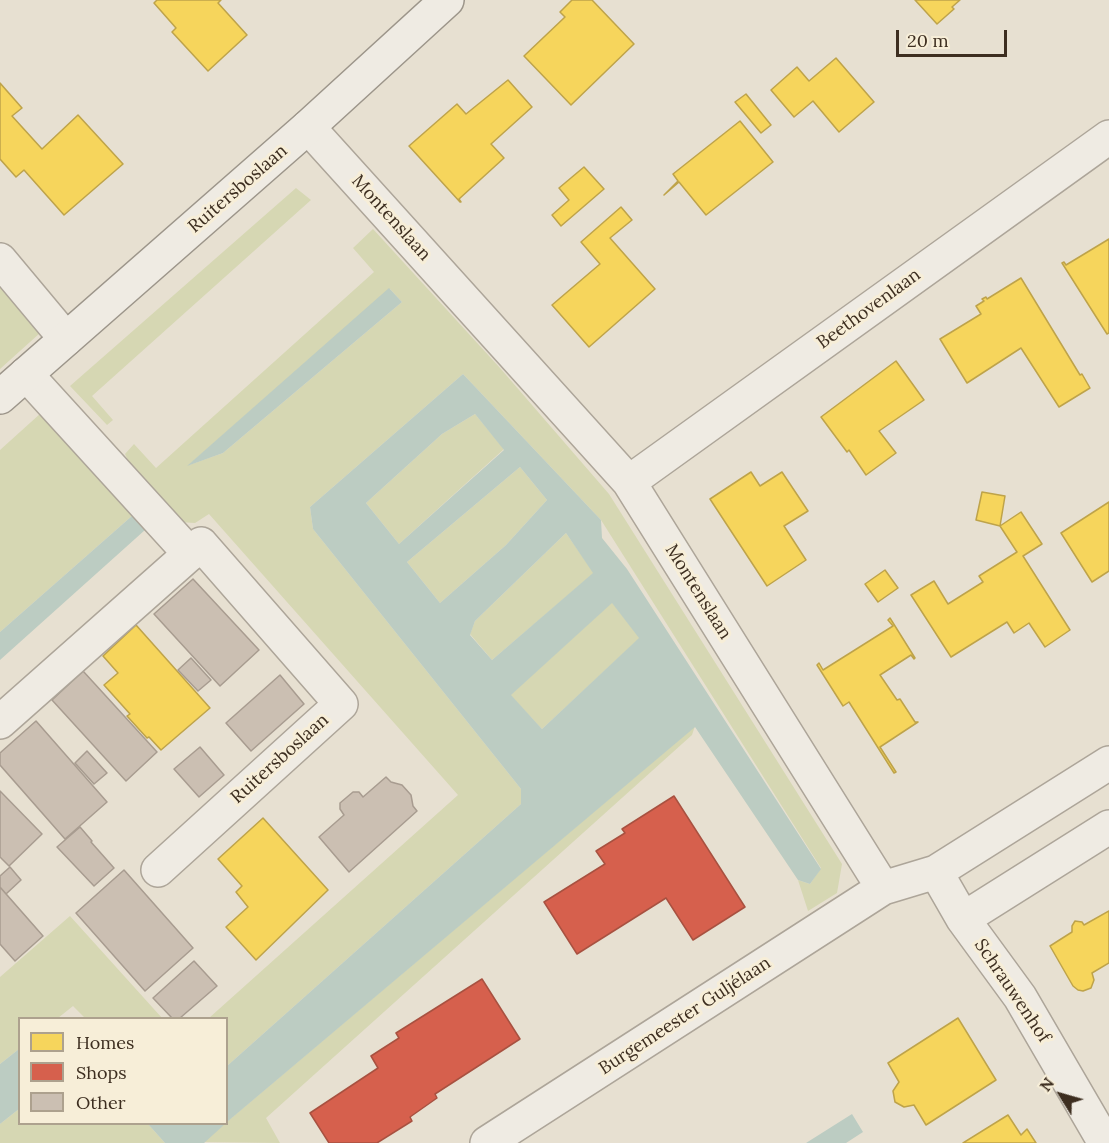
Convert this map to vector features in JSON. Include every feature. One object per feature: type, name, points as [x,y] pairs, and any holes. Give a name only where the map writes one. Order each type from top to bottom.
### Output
[{"type":"street","name":"Ruitersboslaan","points":[[0,397],[308,127],[447,0]]},
{"type":"street","name":"Montenslaan","points":[[308,127],[629,482],[883,888]]},
{"type":"street","name":"Beethovenlaan","points":[[629,482],[1109,137]]},
{"type":"street","points":[[0,260],[66,339]]},
{"type":"street","points":[[0,722],[190,554],[26,374]]},
{"type":"street","name":"Ruitersboslaan","points":[[158,870],[341,704],[201,544],[190,554]]},
{"type":"street","points":[[883,888],[936,872],[1109,763]]},
{"type":"street","points":[[963,919],[1109,827]]},
{"type":"street","name":"Schrauwenhof","points":[[936,872],[963,919],[1020,997],[1105,1143]]},
{"type":"street","name":"Burgemeester Guljélaan","points":[[488,1143],[883,888]]},
{"type":"green space","points":[[296,188],[311,200],[92,396],[113,420],[107,425],[70,386]]},
{"type":"green space","points":[[373,229],[500,368],[609,494],[842,864],[837,893],[808,911],[798,880],[810,884],[821,868],[601,520],[463,374],[310,507],[313,529],[521,789],[521,804],[228,1065],[228,1017],[210,1017],[458,795],[209,514],[195,523],[179,522],[133,471],[125,454],[134,444],[156,468],[374,272],[353,248]],"holes":[[[390,289],[402,302],[223,453],[189,465]]]},
{"type":"green space","points":[[0,285],[40,333],[0,369]]},
{"type":"green space","points":[[41,413],[133,515],[0,632],[0,450]]},
{"type":"green space","points":[[475,414],[504,449],[399,544],[366,503],[442,434]]},
{"type":"green space","points":[[520,467],[547,500],[506,545],[440,603],[407,562]]},
{"type":"green space","points":[[566,533],[594,573],[492,660],[470,634],[475,621]]},
{"type":"green space","points":[[612,602],[640,638],[542,729],[510,695]]},
{"type":"green space","points":[[695,726],[692,735],[266,1118],[280,1143],[203,1142],[223,1125],[228,1125],[228,1121]]},
{"type":"green space","points":[[70,916],[161,1017],[84,1017],[73,1006],[59,1017],[18,1017],[18,1050],[0,1064],[0,977]]},
{"type":"green space","points":[[18,1110],[18,1125],[149,1125],[165,1143],[0,1143],[0,1124]]},
{"type":"shaded area","points":[[389,288],[402,302],[223,453],[187,466]]},
{"type":"shaded area","points":[[463,374],[601,520],[602,538],[627,569],[821,869],[810,884],[798,880],[695,727],[228,1121],[228,1065],[521,804],[521,789],[313,529],[310,507]],"holes":[[[475,414],[504,450],[399,544],[366,503],[442,434]],[[520,467],[547,500],[506,545],[440,603],[407,562]],[[566,533],[593,573],[492,660],[470,635],[475,621]],[[612,603],[639,638],[542,729],[511,695]]]},
{"type":"shaded area","points":[[133,515],[145,530],[0,660],[0,632]]},
{"type":"shaded area","points":[[18,1050],[18,1110],[0,1124],[0,1064]]},
{"type":"shaded area","points":[[852,1114],[863,1132],[846,1143],[806,1143]]},
{"type":"shaded area","points":[[149,1125],[224,1125],[204,1143],[165,1143]]},
{"type":"building: Homes","points":[[157,0],[221,0],[218,3],[247,35],[208,71],[172,32],[176,28],[154,3]]},
{"type":"building: Homes","points":[[572,0],[592,0],[634,44],[571,105],[524,56],[565,17],[560,12]]},
{"type":"building: Homes","points":[[915,0],[960,0],[952,7],[954,9],[937,24]]},
{"type":"building: Homes","points":[[836,58],[874,102],[839,132],[813,101],[794,117],[771,90],[797,67],[809,81]]},
{"type":"building: Homes","points":[[508,80],[532,107],[491,144],[504,158],[459,199],[460,202],[409,146],[457,104],[466,114]]},
{"type":"building: Homes","points":[[0,83],[22,108],[12,116],[42,149],[78,115],[123,164],[64,215],[24,170],[16,177],[0,159]]},
{"type":"building: Homes","points":[[746,94],[771,125],[761,133],[735,102]]},
{"type":"building: Homes","points":[[740,121],[773,162],[706,215],[679,182],[664,195],[678,181],[673,174]]},
{"type":"building: Homes","points":[[584,167],[604,189],[561,226],[552,215],[569,200],[559,188]]},
{"type":"building: Homes","points":[[621,207],[632,220],[610,238],[655,289],[589,347],[552,305],[600,264],[581,242]]},
{"type":"building: Homes","points":[[1109,239],[1109,333],[1107,334],[1062,263],[1066,265]]},
{"type":"building: Homes","points":[[1021,278],[1090,388],[1059,407],[1021,348],[967,383],[940,339],[981,314],[976,306],[984,301],[982,299],[986,297],[987,299]]},
{"type":"building: Homes","points":[[896,361],[924,400],[879,431],[896,453],[866,475],[849,450],[847,452],[821,417]]},
{"type":"building: Homes","points":[[751,472],[760,486],[782,472],[808,511],[784,526],[806,560],[767,586],[710,499]]},
{"type":"building: Homes","points":[[982,492],[1005,496],[1000,526],[976,520]]},
{"type":"building: Homes","points":[[1109,502],[1109,571],[1092,582],[1061,533]]},
{"type":"building: Homes","points":[[1021,512],[1042,544],[1023,556],[1070,630],[1045,647],[1029,623],[1014,633],[1007,622],[951,657],[911,595],[934,581],[948,604],[983,582],[979,576],[1017,552],[1000,526]]},
{"type":"building: Homes","points":[[885,570],[898,588],[878,602],[865,584]]},
{"type":"building: Homes","points":[[890,618],[915,658],[911,655],[880,675],[897,700],[900,699],[915,722],[918,722],[880,747],[896,772],[894,773],[849,702],[843,706],[817,665],[819,663],[823,670],[893,626],[888,620]]},
{"type":"building: Homes","points":[[136,625],[210,708],[161,750],[127,716],[130,714],[104,685],[118,673],[103,656]]},
{"type":"building: Homes","points":[[263,818],[328,890],[256,960],[226,927],[248,907],[236,892],[242,886],[218,859]]},
{"type":"building: Homes","points":[[1109,911],[1109,963],[1092,973],[1094,980],[1091,988],[1078,990],[1073,986],[1050,946],[1072,932],[1075,921],[1082,922],[1084,925]]},
{"type":"building: Homes","points":[[958,1018],[996,1080],[926,1125],[914,1105],[904,1107],[895,1102],[893,1091],[899,1082],[888,1063]]},
{"type":"building: Homes","points":[[1008,1115],[1021,1135],[1027,1129],[1036,1143],[963,1143]]},
{"type":"building: Shops","points":[[674,796],[745,907],[693,940],[666,898],[577,954],[544,902],[605,864],[596,851],[625,833],[622,829]]},
{"type":"building: Shops","points":[[482,979],[520,1039],[435,1094],[437,1098],[410,1117],[412,1121],[377,1143],[329,1143],[310,1113],[378,1068],[371,1056],[399,1038],[396,1033]]},
{"type":"building: Other","points":[[193,579],[259,650],[220,686],[154,614]]},
{"type":"building: Other","points":[[191,658],[211,680],[198,691],[178,670]]},
{"type":"building: Other","points":[[83,671],[157,752],[126,781],[52,700]]},
{"type":"building: Other","points":[[280,675],[304,704],[251,751],[226,723]]},
{"type":"building: Other","points":[[36,721],[107,802],[65,839],[0,765],[0,753]]},
{"type":"building: Other","points":[[200,747],[224,775],[199,797],[174,769]]},
{"type":"building: Other","points":[[87,751],[107,773],[94,784],[75,763]]},
{"type":"building: Other","points":[[386,777],[391,782],[402,785],[411,795],[413,806],[417,811],[349,872],[319,837],[344,815],[340,809],[340,803],[353,792],[359,792],[363,797]]},
{"type":"building: Other","points":[[0,791],[42,834],[9,866],[0,857]]},
{"type":"building: Other","points":[[80,827],[114,868],[94,886],[57,847]]},
{"type":"building: Other","points":[[10,867],[21,880],[6,894],[0,887],[0,876]]},
{"type":"building: Other","points":[[124,870],[193,948],[145,991],[76,913]]},
{"type":"building: Other","points":[[0,887],[43,936],[15,961],[0,944]]},
{"type":"building: Other","points":[[194,961],[217,986],[181,1017],[171,1017],[153,998]]}]
